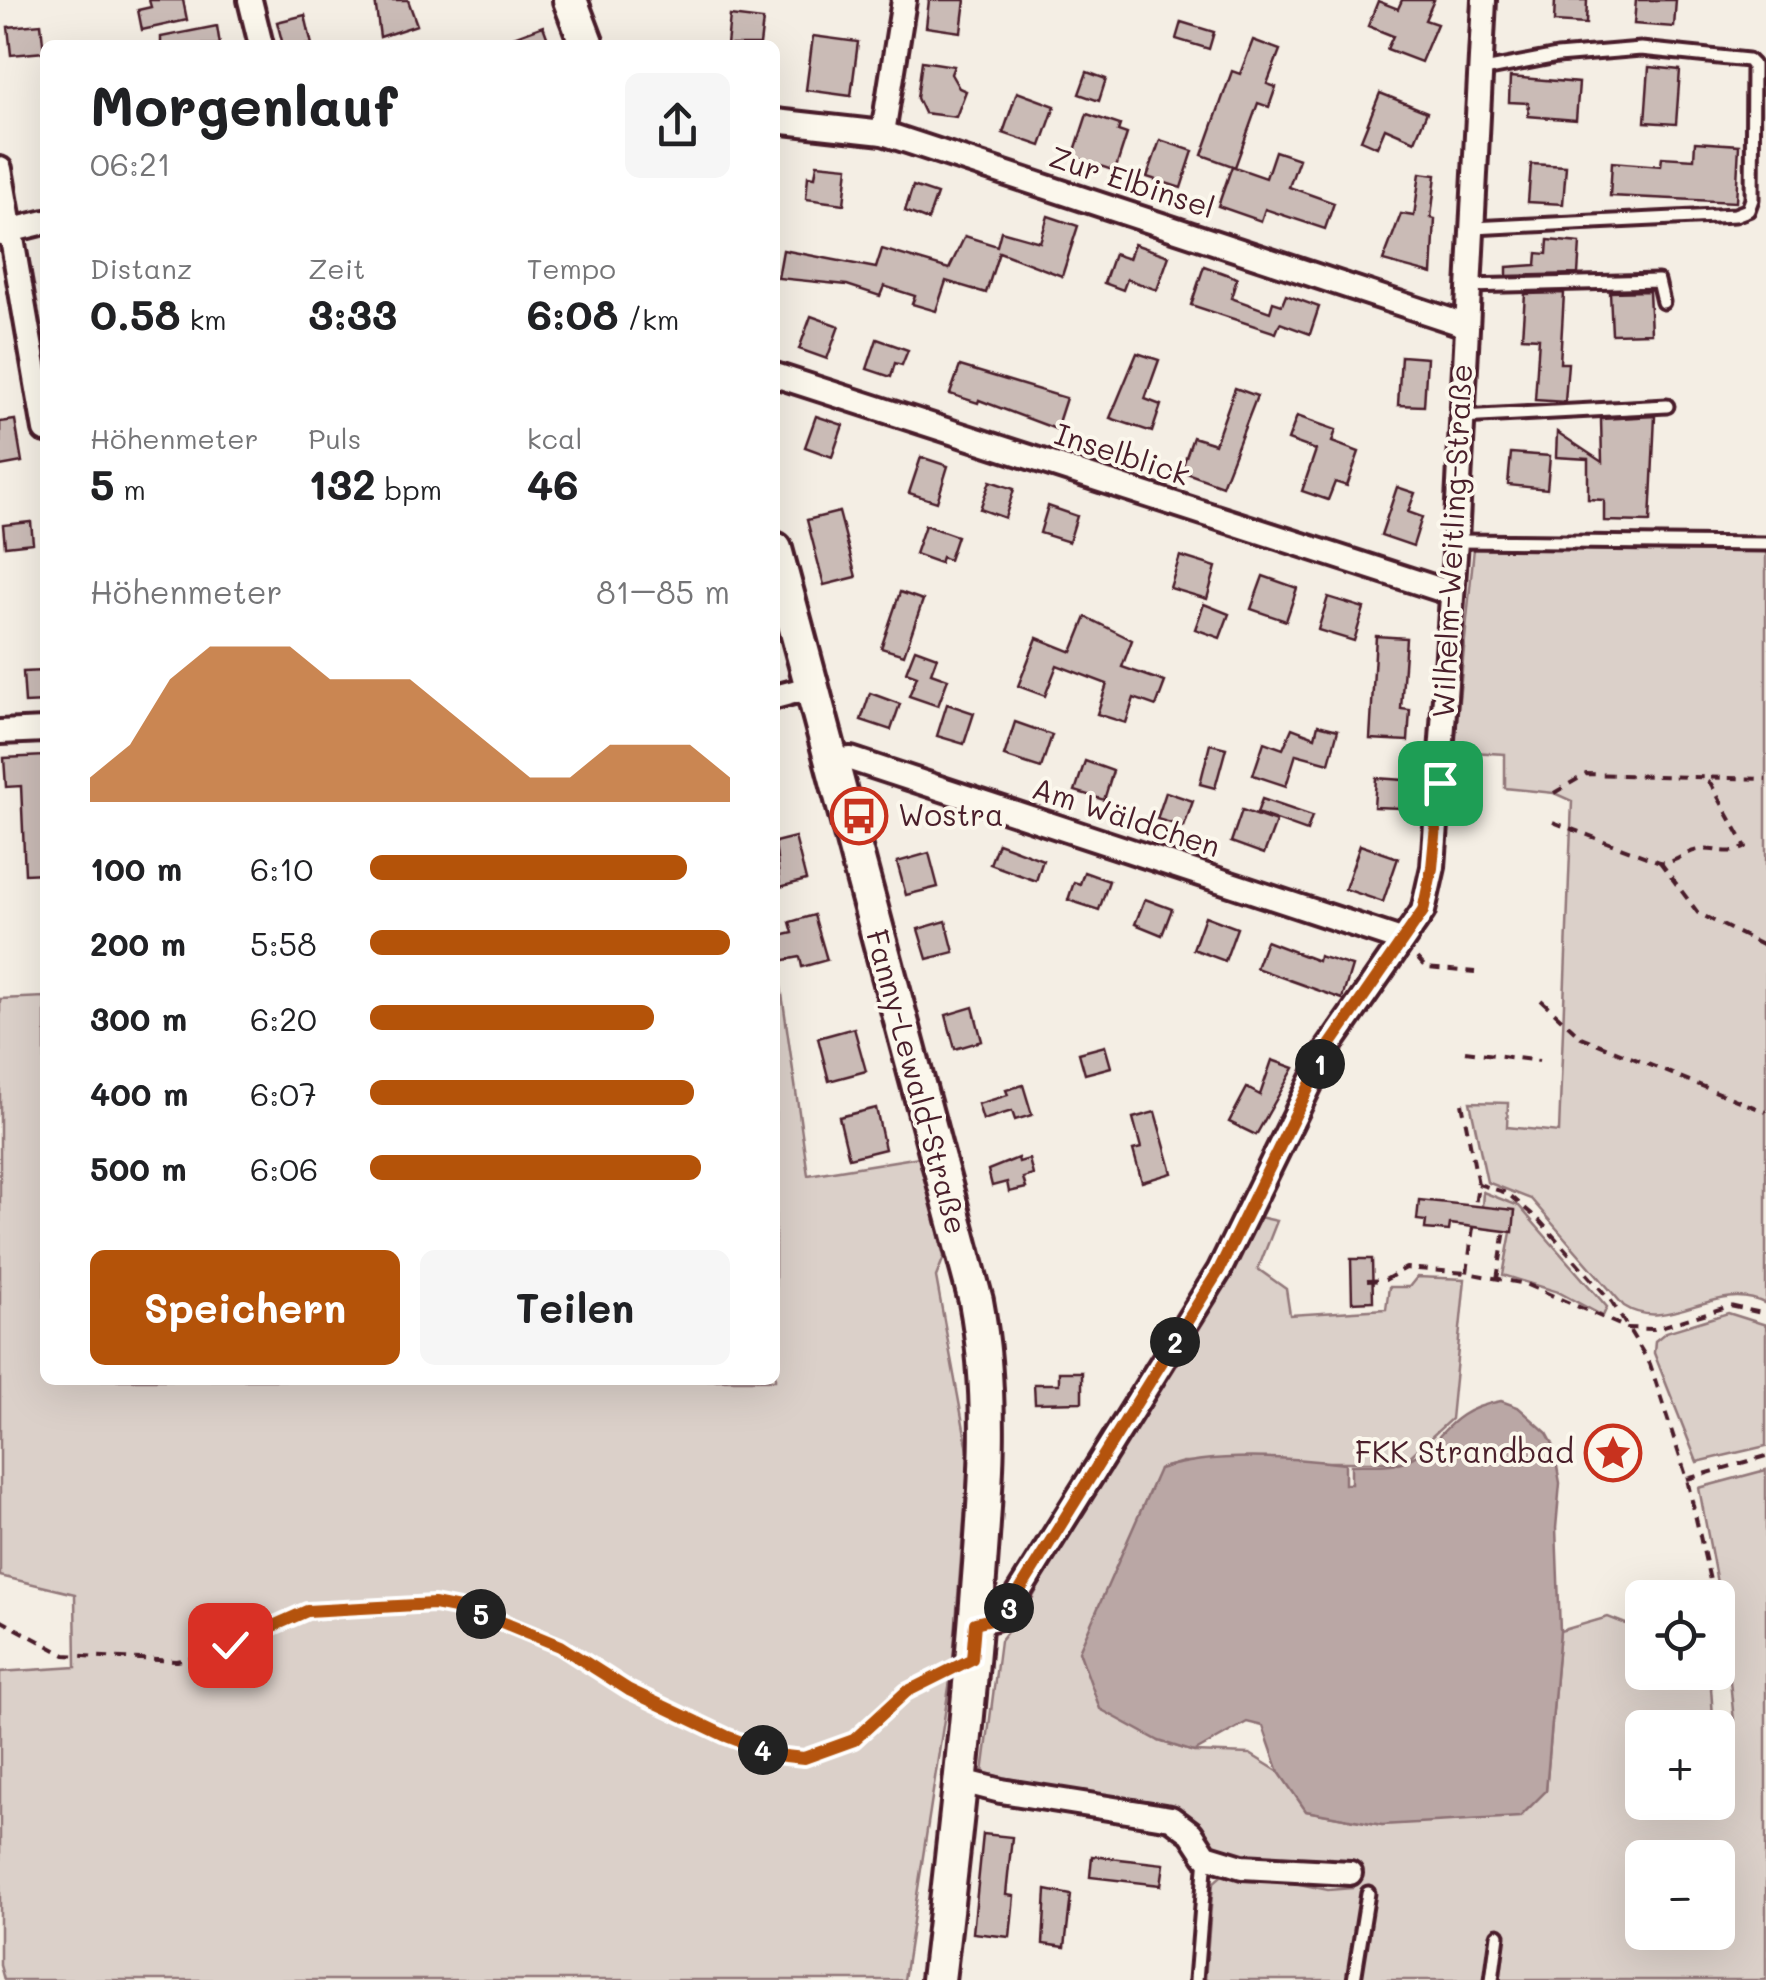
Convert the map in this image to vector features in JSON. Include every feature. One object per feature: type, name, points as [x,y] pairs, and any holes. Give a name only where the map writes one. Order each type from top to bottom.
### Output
[{"type":"street","points":[[250,0],[260,40]]},
{"type":"street","points":[[570,0],[585,40]]},
{"type":"street","points":[[884,133],[904,0]]},
{"type":"street","name":"Wilhelm-Weitling-Straße","points":[[975,1623],[1004,1616],[1199,1304],[1328,1048],[1423,911],[1432,868],[1456,541],[1484,0]]},
{"type":"street","name":"Zur Elbinsel","points":[[780,122],[884,133],[1465,325]]},
{"type":"street","points":[[0,170],[4,232],[40,406]]},
{"type":"street","points":[[4,232],[40,223]]},
{"type":"street","name":"Inselblick","points":[[780,376],[1451,593]]},
{"type":"street","name":"Fanny-Lewald-Straße","points":[[780,568],[976,1301],[988,1364],[990,1438],[975,1623]]},
{"type":"street","points":[[780,696],[812,687]]},
{"type":"street","points":[[0,732],[40,730]]},
{"type":"street","name":"Am Wäldchen","points":[[832,761],[851,759],[1401,940]]},
{"type":"street","points":[[938,1980],[962,1780],[975,1623]]},
{"type":"street","points":[[962,1780],[1000,1791],[1171,1818],[1191,1833],[1206,1856],[1242,1867],[1350,1872]]},
{"type":"lane","points":[[1470,228],[1734,215],[1748,210],[1752,199],[1753,65],[1748,60],[1642,49],[1557,56],[1480,71]]},
{"type":"lane","points":[[1467,286],[1658,280],[1663,302]]},
{"type":"lane","points":[[1461,416],[1668,406]]},
{"type":"lane","points":[[1456,541],[1766,544]]},
{"type":"lane","points":[[1196,1980],[1206,1856]]},
{"type":"lane","points":[[1354,1980],[1368,1893]]},
{"type":"lane","points":[[1492,1980],[1498,1935]]},
{"type":"path","points":[[1554,793],[1586,774],[1766,779]]},
{"type":"path","points":[[1553,822],[1673,864],[1698,850],[1736,852],[1746,847],[1711,784],[1700,777]]},
{"type":"path","points":[[1660,862],[1698,913],[1766,947]]},
{"type":"path","points":[[1401,940],[1426,968],[1475,972]]},
{"type":"path","points":[[1541,1000],[1581,1037],[1766,1112]]},
{"type":"path","points":[[1464,1051],[1539,1061]]},
{"type":"path","points":[[1462,1103],[1478,1184],[1475,1206]]},
{"type":"path","points":[[1478,1184],[1523,1203],[1576,1259],[1650,1364],[1687,1479],[1710,1580]]},
{"type":"path","points":[[1468,1273],[1473,1226]]},
{"type":"path","points":[[1497,1279],[1505,1230]]},
{"type":"path","points":[[1366,1281],[1386,1280],[1406,1268],[1468,1273],[1526,1284],[1627,1328],[1654,1329],[1730,1306],[1766,1314]]},
{"type":"path","points":[[1687,1479],[1766,1456]]},
{"type":"path","points":[[0,1620],[65,1656],[177,1662],[208,1655],[307,1611],[434,1604],[480,1613],[560,1646],[629,1690],[726,1736],[776,1755],[804,1758],[854,1740],[906,1692],[972,1659]]},
{"type":"shaded area","points":[[1474,548],[1766,550],[1766,1304],[1729,1297],[1658,1314],[1624,1306],[1531,1199],[1487,1182],[1470,1102],[1508,1103],[1507,1127],[1559,1132],[1572,801],[1554,793],[1505,788],[1505,754],[1454,751]]},
{"type":"shaded area","points":[[780,987],[808,1175],[920,1157],[944,1257],[936,1277],[969,1456],[953,1661],[904,1980],[4,1980],[0,1965],[0,1672],[76,1667],[75,1594],[0,1576],[0,999],[40,997],[40,1385],[780,1385]]},
{"type":"shaded area","points":[[1483,1192],[1519,1206],[1607,1307],[1603,1316],[1558,1292],[1503,1275],[1515,1211],[1482,1207]]},
{"type":"shaded area","points":[[1259,1217],[1277,1221],[1258,1269],[1286,1289],[1290,1315],[1386,1309],[1389,1287],[1409,1287],[1417,1277],[1465,1279],[1451,1419],[1404,1462],[1183,1462],[1159,1469],[1159,1741],[1194,1752],[1250,1754],[1279,1772],[1307,1811],[1382,1825],[1546,1791],[1560,1631],[1608,1617],[1625,1624],[1625,1690],[1711,1690],[1713,1710],[1625,1710],[1625,1820],[1735,1820],[1735,1710],[1731,1690],[1735,1690],[1735,1580],[1716,1580],[1699,1488],[1766,1470],[1766,1980],[1205,1980],[1213,1883],[1229,1869],[1328,1890],[1353,1888],[1211,1849],[1178,1809],[1106,1799],[983,1773],[1000,1641],[1030,1603],[1072,1522],[1219,1290]]},
{"type":"shaded area","points":[[1728,1313],[1766,1325],[1766,1446],[1697,1462],[1654,1353],[1655,1341],[1666,1332]]},
{"type":"shaded area","points":[[1501,1401],[1518,1407],[1547,1433],[1553,1444],[1560,1483],[1556,1528],[1560,1631],[1546,1791],[1520,1817],[1382,1825],[1306,1811],[1279,1772],[1263,1726],[1247,1722],[1194,1752],[1159,1741],[1100,1709],[1079,1651],[1159,1469],[1227,1458],[1300,1459],[1345,1464],[1345,1484],[1351,1484],[1351,1465],[1407,1460],[1430,1446],[1466,1413]]},
{"type":"building","points":[[149,0],[183,0],[187,20],[142,30],[138,10],[151,7]]},
{"type":"building","points":[[375,0],[408,0],[417,25],[380,37]]},
{"type":"building","points":[[929,0],[965,0],[961,32],[926,27]]},
{"type":"building","points":[[1402,0],[1434,0],[1425,20],[1437,24],[1421,62],[1387,49],[1393,36],[1368,26],[1378,1],[1398,9]]},
{"type":"building","points":[[1555,0],[1587,0],[1586,24],[1554,22]]},
{"type":"building","points":[[1636,0],[1676,0],[1674,27],[1634,24]]},
{"type":"building","points":[[305,15],[311,40],[282,40],[277,22]]},
{"type":"building","points":[[730,16],[763,20],[761,40],[728,40]]},
{"type":"building","points":[[1181,22],[1214,32],[1209,49],[1176,39]]},
{"type":"building","points":[[41,24],[40,52],[11,55],[8,27]]},
{"type":"building","points":[[217,26],[219,40],[161,40]]},
{"type":"building","points":[[543,26],[548,40],[505,40]]},
{"type":"building","points":[[813,36],[858,42],[851,96],[806,90]]},
{"type":"building","points":[[1253,40],[1280,50],[1267,84],[1276,87],[1269,107],[1258,103],[1235,167],[1202,155],[1232,71],[1240,74]]},
{"type":"building","points":[[922,61],[954,66],[951,74],[959,88],[966,91],[956,117],[924,113],[917,98]]},
{"type":"building","points":[[1649,67],[1680,70],[1676,124],[1645,122]]},
{"type":"building","points":[[1087,72],[1106,79],[1099,101],[1079,94]]},
{"type":"building","points":[[1510,77],[1579,83],[1576,120],[1528,116],[1529,103],[1509,102]]},
{"type":"building","points":[[1017,92],[1055,106],[1041,146],[1003,133]]},
{"type":"building","points":[[1380,93],[1427,112],[1415,141],[1385,128],[1377,147],[1361,140]]},
{"type":"building","points":[[1087,114],[1120,125],[1118,131],[1127,134],[1115,171],[1073,157]]},
{"type":"building","points":[[1160,140],[1193,151],[1181,188],[1147,177]]},
{"type":"building","points":[[1695,142],[1739,145],[1736,202],[1610,196],[1612,162],[1661,166],[1662,157],[1694,159]]},
{"type":"building","points":[[1275,151],[1299,159],[1289,187],[1334,203],[1325,229],[1265,209],[1261,221],[1218,206],[1232,166],[1266,178]]},
{"type":"building","points":[[817,164],[848,167],[844,204],[806,199],[808,176],[815,177]]},
{"type":"building","points":[[1531,164],[1566,166],[1563,204],[1528,202]]},
{"type":"building","points":[[1420,173],[1436,175],[1431,218],[1435,219],[1432,274],[1383,261],[1401,214],[1414,216]]},
{"type":"building","points":[[913,186],[937,194],[928,220],[905,211]]},
{"type":"building","points":[[1048,216],[1078,226],[1062,276],[999,252],[986,293],[946,281],[936,311],[912,304],[915,296],[884,286],[880,296],[847,285],[780,278],[783,250],[876,268],[882,249],[949,269],[965,236],[997,246],[1001,231],[1040,242]]},
{"type":"building","points":[[1548,240],[1580,243],[1578,274],[1507,276],[1507,267],[1536,265],[1537,253],[1547,254]]},
{"type":"building","points":[[1134,244],[1169,256],[1157,290],[1127,279],[1123,290],[1104,283],[1114,254],[1129,259]]},
{"type":"building","points":[[1204,266],[1237,278],[1231,298],[1270,312],[1273,302],[1282,305],[1286,295],[1319,307],[1310,334],[1280,323],[1276,333],[1191,305]]},
{"type":"building","points":[[1649,291],[1651,333],[1612,334],[1610,292]]},
{"type":"building","points":[[1564,293],[1560,363],[1568,363],[1565,402],[1535,400],[1539,338],[1522,337],[1525,294]]},
{"type":"building","points":[[811,316],[839,326],[827,359],[799,349]]},
{"type":"building","points":[[877,339],[908,350],[902,365],[895,363],[891,377],[867,369]]},
{"type":"building","points":[[1137,353],[1159,360],[1145,399],[1161,405],[1152,432],[1110,418]]},
{"type":"building","points":[[1401,356],[1427,358],[1424,406],[1398,405]]},
{"type":"building","points":[[960,366],[1066,398],[1056,429],[979,400],[978,403],[950,394]]},
{"type":"building","points":[[1235,388],[1257,396],[1222,486],[1181,471],[1193,437],[1215,444]]},
{"type":"building","points":[[816,416],[843,425],[832,457],[805,447]]},
{"type":"building","points":[[1297,416],[1336,430],[1332,442],[1359,452],[1347,486],[1335,482],[1328,500],[1302,491],[1316,450],[1288,440]]},
{"type":"building","points":[[1655,416],[1650,522],[1604,521],[1604,500],[1588,499],[1588,459],[1556,457],[1557,432],[1602,462],[1601,419]]},
{"type":"building","points":[[15,420],[22,462],[0,466],[0,422]]},
{"type":"building","points":[[1511,453],[1550,456],[1547,489],[1508,485]]},
{"type":"building","points":[[921,457],[948,466],[937,502],[909,493]]},
{"type":"building","points":[[990,481],[1014,489],[1005,518],[980,509]]},
{"type":"building","points":[[1397,487],[1415,493],[1408,512],[1422,517],[1413,546],[1381,535]]},
{"type":"building","points":[[1048,506],[1077,516],[1069,542],[1040,533]]},
{"type":"building","points":[[839,512],[856,577],[824,585],[807,520]]},
{"type":"building","points":[[31,522],[33,543],[5,546],[3,525]]},
{"type":"building","points":[[925,525],[957,536],[949,560],[942,557],[940,563],[915,554]]},
{"type":"building","points":[[1180,556],[1216,567],[1207,599],[1170,588]]},
{"type":"building","points":[[1263,576],[1297,588],[1286,621],[1251,609]]},
{"type":"building","points":[[900,592],[923,600],[904,655],[881,648]]},
{"type":"building","points":[[1328,597],[1364,608],[1354,641],[1318,630]]},
{"type":"building","points":[[1204,604],[1229,614],[1220,638],[1195,629]]},
{"type":"building","points":[[1086,617],[1132,640],[1122,667],[1165,682],[1156,706],[1134,698],[1126,723],[1097,714],[1107,684],[1057,665],[1045,696],[1018,686],[1037,638],[1072,652]]},
{"type":"building","points":[[1376,636],[1406,638],[1401,709],[1410,710],[1408,741],[1370,739]]},
{"type":"building","points":[[915,649],[937,657],[931,673],[948,679],[938,706],[909,696],[917,676],[906,672]]},
{"type":"building","points":[[40,671],[40,702],[25,703],[23,672]]},
{"type":"building","points":[[870,693],[900,704],[891,730],[861,720]]},
{"type":"building","points":[[947,704],[974,713],[964,744],[937,736]]},
{"type":"building","points":[[1015,722],[1052,735],[1041,768],[1004,756]]},
{"type":"building","points":[[1318,725],[1338,730],[1329,763],[1296,754],[1286,786],[1253,775],[1264,742],[1283,749],[1292,728],[1315,737]]},
{"type":"building","points":[[1210,744],[1226,748],[1215,788],[1200,784]]},
{"type":"building","points":[[40,756],[40,873],[25,874],[21,786],[6,787],[4,758]]},
{"type":"building","points":[[1085,761],[1113,771],[1104,800],[1075,791]]},
{"type":"building","points":[[1376,778],[1404,780],[1402,808],[1374,807]]},
{"type":"building","points":[[1166,792],[1193,801],[1184,827],[1157,819]]},
{"type":"building","points":[[1262,799],[1312,816],[1307,831],[1257,813]]},
{"type":"building","points":[[1242,810],[1276,822],[1264,854],[1231,842]]},
{"type":"building","points":[[795,837],[806,880],[780,887],[780,841]]},
{"type":"building","points":[[998,843],[1043,860],[1036,881],[990,864]]},
{"type":"building","points":[[1360,845],[1398,858],[1383,902],[1345,889]]},
{"type":"building","points":[[929,853],[938,887],[906,895],[897,862]]},
{"type":"building","points":[[1084,872],[1109,881],[1099,910],[1068,900],[1074,882],[1080,884]]},
{"type":"building","points":[[1145,899],[1172,909],[1162,935],[1135,924]]},
{"type":"building","points":[[814,915],[827,960],[802,967],[800,957],[780,961],[780,936],[793,933],[790,922]]},
{"type":"building","points":[[1205,916],[1237,928],[1225,961],[1193,949]]},
{"type":"building","points":[[946,921],[954,952],[927,959],[918,929]]},
{"type":"building","points":[[1266,941],[1318,961],[1319,956],[1352,966],[1342,999],[1256,968]]},
{"type":"building","points":[[973,1007],[982,1041],[955,1049],[946,1015]]},
{"type":"building","points":[[854,1028],[866,1071],[829,1081],[818,1038]]},
{"type":"building","points":[[1105,1046],[1111,1067],[1085,1074],[1079,1053]]},
{"type":"building","points":[[1272,1060],[1294,1068],[1256,1135],[1229,1122],[1247,1088],[1260,1095]]},
{"type":"building","points":[[1023,1085],[1032,1115],[1015,1120],[1012,1111],[983,1120],[978,1104],[1008,1095],[1006,1090]]},
{"type":"building","points":[[876,1108],[885,1149],[849,1158],[839,1117]]},
{"type":"building","points":[[1155,1112],[1172,1173],[1142,1182],[1133,1150],[1141,1148],[1133,1118]]},
{"type":"building","points":[[1018,1158],[1019,1162],[1029,1159],[1033,1175],[1023,1178],[1026,1188],[1009,1192],[1007,1182],[992,1186],[988,1170]]},
{"type":"building","points":[[1419,1200],[1515,1210],[1513,1232],[1450,1224],[1449,1231],[1425,1229],[1426,1221],[1417,1220]]},
{"type":"building","points":[[1351,1259],[1372,1259],[1373,1301],[1352,1302]]},
{"type":"building","points":[[1059,1372],[1082,1372],[1082,1402],[1035,1403],[1034,1384],[1059,1384]]},
{"type":"building","points":[[983,1834],[1012,1837],[1006,1895],[1014,1896],[1010,1937],[973,1933]]},
{"type":"building","points":[[1092,1856],[1164,1864],[1161,1885],[1090,1877]]},
{"type":"building","points":[[1046,1890],[1071,1895],[1065,1947],[1043,1944]]},
{"type":"place","name":"Wostra","points":[[859,816]]},
{"type":"place","name":"FKK Strandbad","points":[[1613,1453]]},
{"type":"route","points":[[230,1645],[307,1611],[434,1604],[480,1613],[560,1646],[629,1690],[678,1715],[776,1755],[804,1758],[854,1740],[906,1692],[972,1659],[975,1623],[1004,1616],[1219,1270],[1328,1048],[1423,911],[1432,868],[1440,783]]}]
